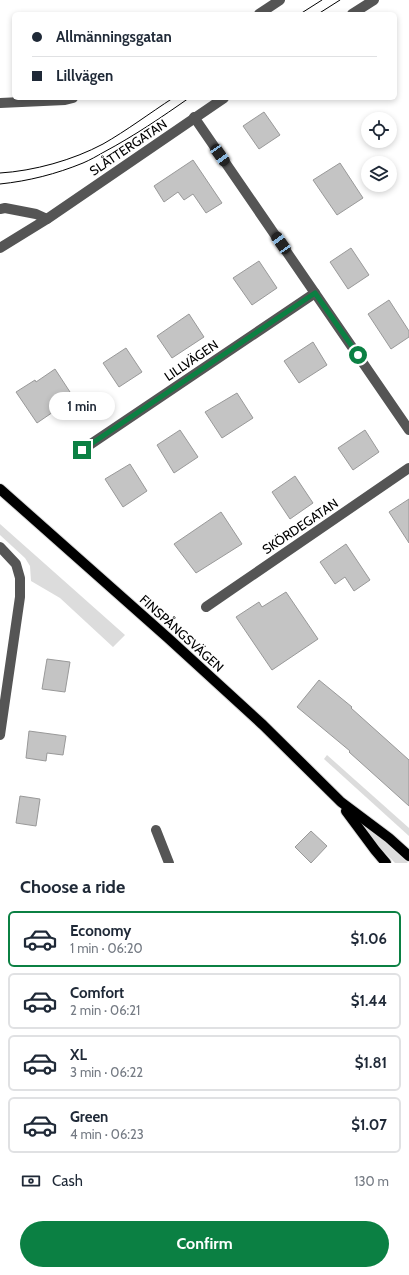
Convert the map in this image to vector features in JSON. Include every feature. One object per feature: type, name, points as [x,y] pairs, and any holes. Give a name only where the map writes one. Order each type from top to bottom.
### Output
[{"type":"main road","name":"FINSPÅNGSVÄGEN","points":[[0,489],[263,725],[341,802],[389,838],[409,856]]},
{"type":"main road","name":"FINSPÅNGSVÄGEN","points":[[341,802],[386,863]]},
{"type":"street","points":[[262,12],[280,0]]},
{"type":"street","points":[[355,12],[374,0]]},
{"type":"street","points":[[0,104],[65,100]]},
{"type":"street","name":"SLÅTTERGATAN","points":[[0,248],[47,218],[221,100]]},
{"type":"street","points":[[194,117],[409,430]]},
{"type":"street","points":[[0,209],[5,208],[36,214],[47,218]]},
{"type":"street","name":"LILLVÄGEN","points":[[82,450],[315,293]]},
{"type":"street","name":"SKÖRDEGATAN","points":[[206,607],[409,468]]},
{"type":"street","points":[[0,547],[16,564],[20,578],[20,597],[0,735]]},
{"type":"street","points":[[156,830],[169,863]]},
{"type":"shaded area","points":[[0,524],[125,635],[113,647],[60,598],[31,581],[30,566],[25,558],[0,535]]},
{"type":"shaded area","points":[[327,755],[409,828],[409,836],[324,759]]},
{"type":"shaded area","points":[[367,828],[408,863],[395,863],[364,831]]},
{"type":"building","points":[[264,112],[280,135],[259,149],[243,126]]},
{"type":"building","points":[[193,160],[222,203],[206,213],[193,194],[184,200],[178,192],[164,202],[154,186]]},
{"type":"building","points":[[340,163],[363,198],[337,215],[313,180]]},
{"type":"building","points":[[351,248],[369,275],[348,289],[330,262]]},
{"type":"building","points":[[259,261],[277,288],[252,305],[233,278]]},
{"type":"building","points":[[389,300],[409,331],[409,337],[391,349],[368,314]]},
{"type":"building","points":[[189,314],[204,337],[172,358],[157,336]]},
{"type":"building","points":[[313,342],[327,365],[299,383],[284,361]]},
{"type":"building","points":[[126,348],[142,372],[119,387],[103,363]]},
{"type":"building","points":[[55,369],[70,392],[52,404],[56,410],[37,423],[16,392],[35,380],[36,382]]},
{"type":"building","points":[[237,393],[253,418],[222,438],[205,412]]},
{"type":"building","points":[[180,430],[198,457],[174,473],[157,445]]},
{"type":"building","points":[[365,430],[379,452],[353,470],[338,448]]},
{"type":"building","points":[[130,464],[147,491],[123,507],[105,479]]},
{"type":"building","points":[[295,476],[313,503],[290,519],[272,492]]},
{"type":"building","points":[[409,499],[409,543],[389,512]]},
{"type":"building","points":[[221,512],[242,544],[196,573],[174,544]]},
{"type":"building","points":[[346,544],[370,580],[354,591],[345,577],[335,584],[320,562]]},
{"type":"building","points":[[286,592],[318,639],[272,670],[236,617],[259,602],[262,607]]},
{"type":"building","points":[[47,659],[70,662],[65,692],[42,689]]},
{"type":"building","points":[[319,680],[352,707],[351,708],[409,760],[409,806],[349,752],[350,751],[297,707]]},
{"type":"building","points":[[29,731],[66,736],[63,755],[47,753],[46,761],[26,758]]},
{"type":"building","points":[[20,796],[40,799],[36,826],[16,823]]},
{"type":"building","points":[[311,831],[327,846],[311,863],[295,847]]},
{"type":"tram line","points":[[303,12],[322,0]]},
{"type":"tram line","points":[[321,12],[340,0]]},
{"type":"tram line","points":[[0,173],[26,170],[53,164],[91,150],[103,144],[170,100]]},
{"type":"tram line","points":[[0,184],[42,176],[86,162],[137,133],[186,100]]},
{"type":"route","points":[[82,450],[315,293],[358,355]]}]
